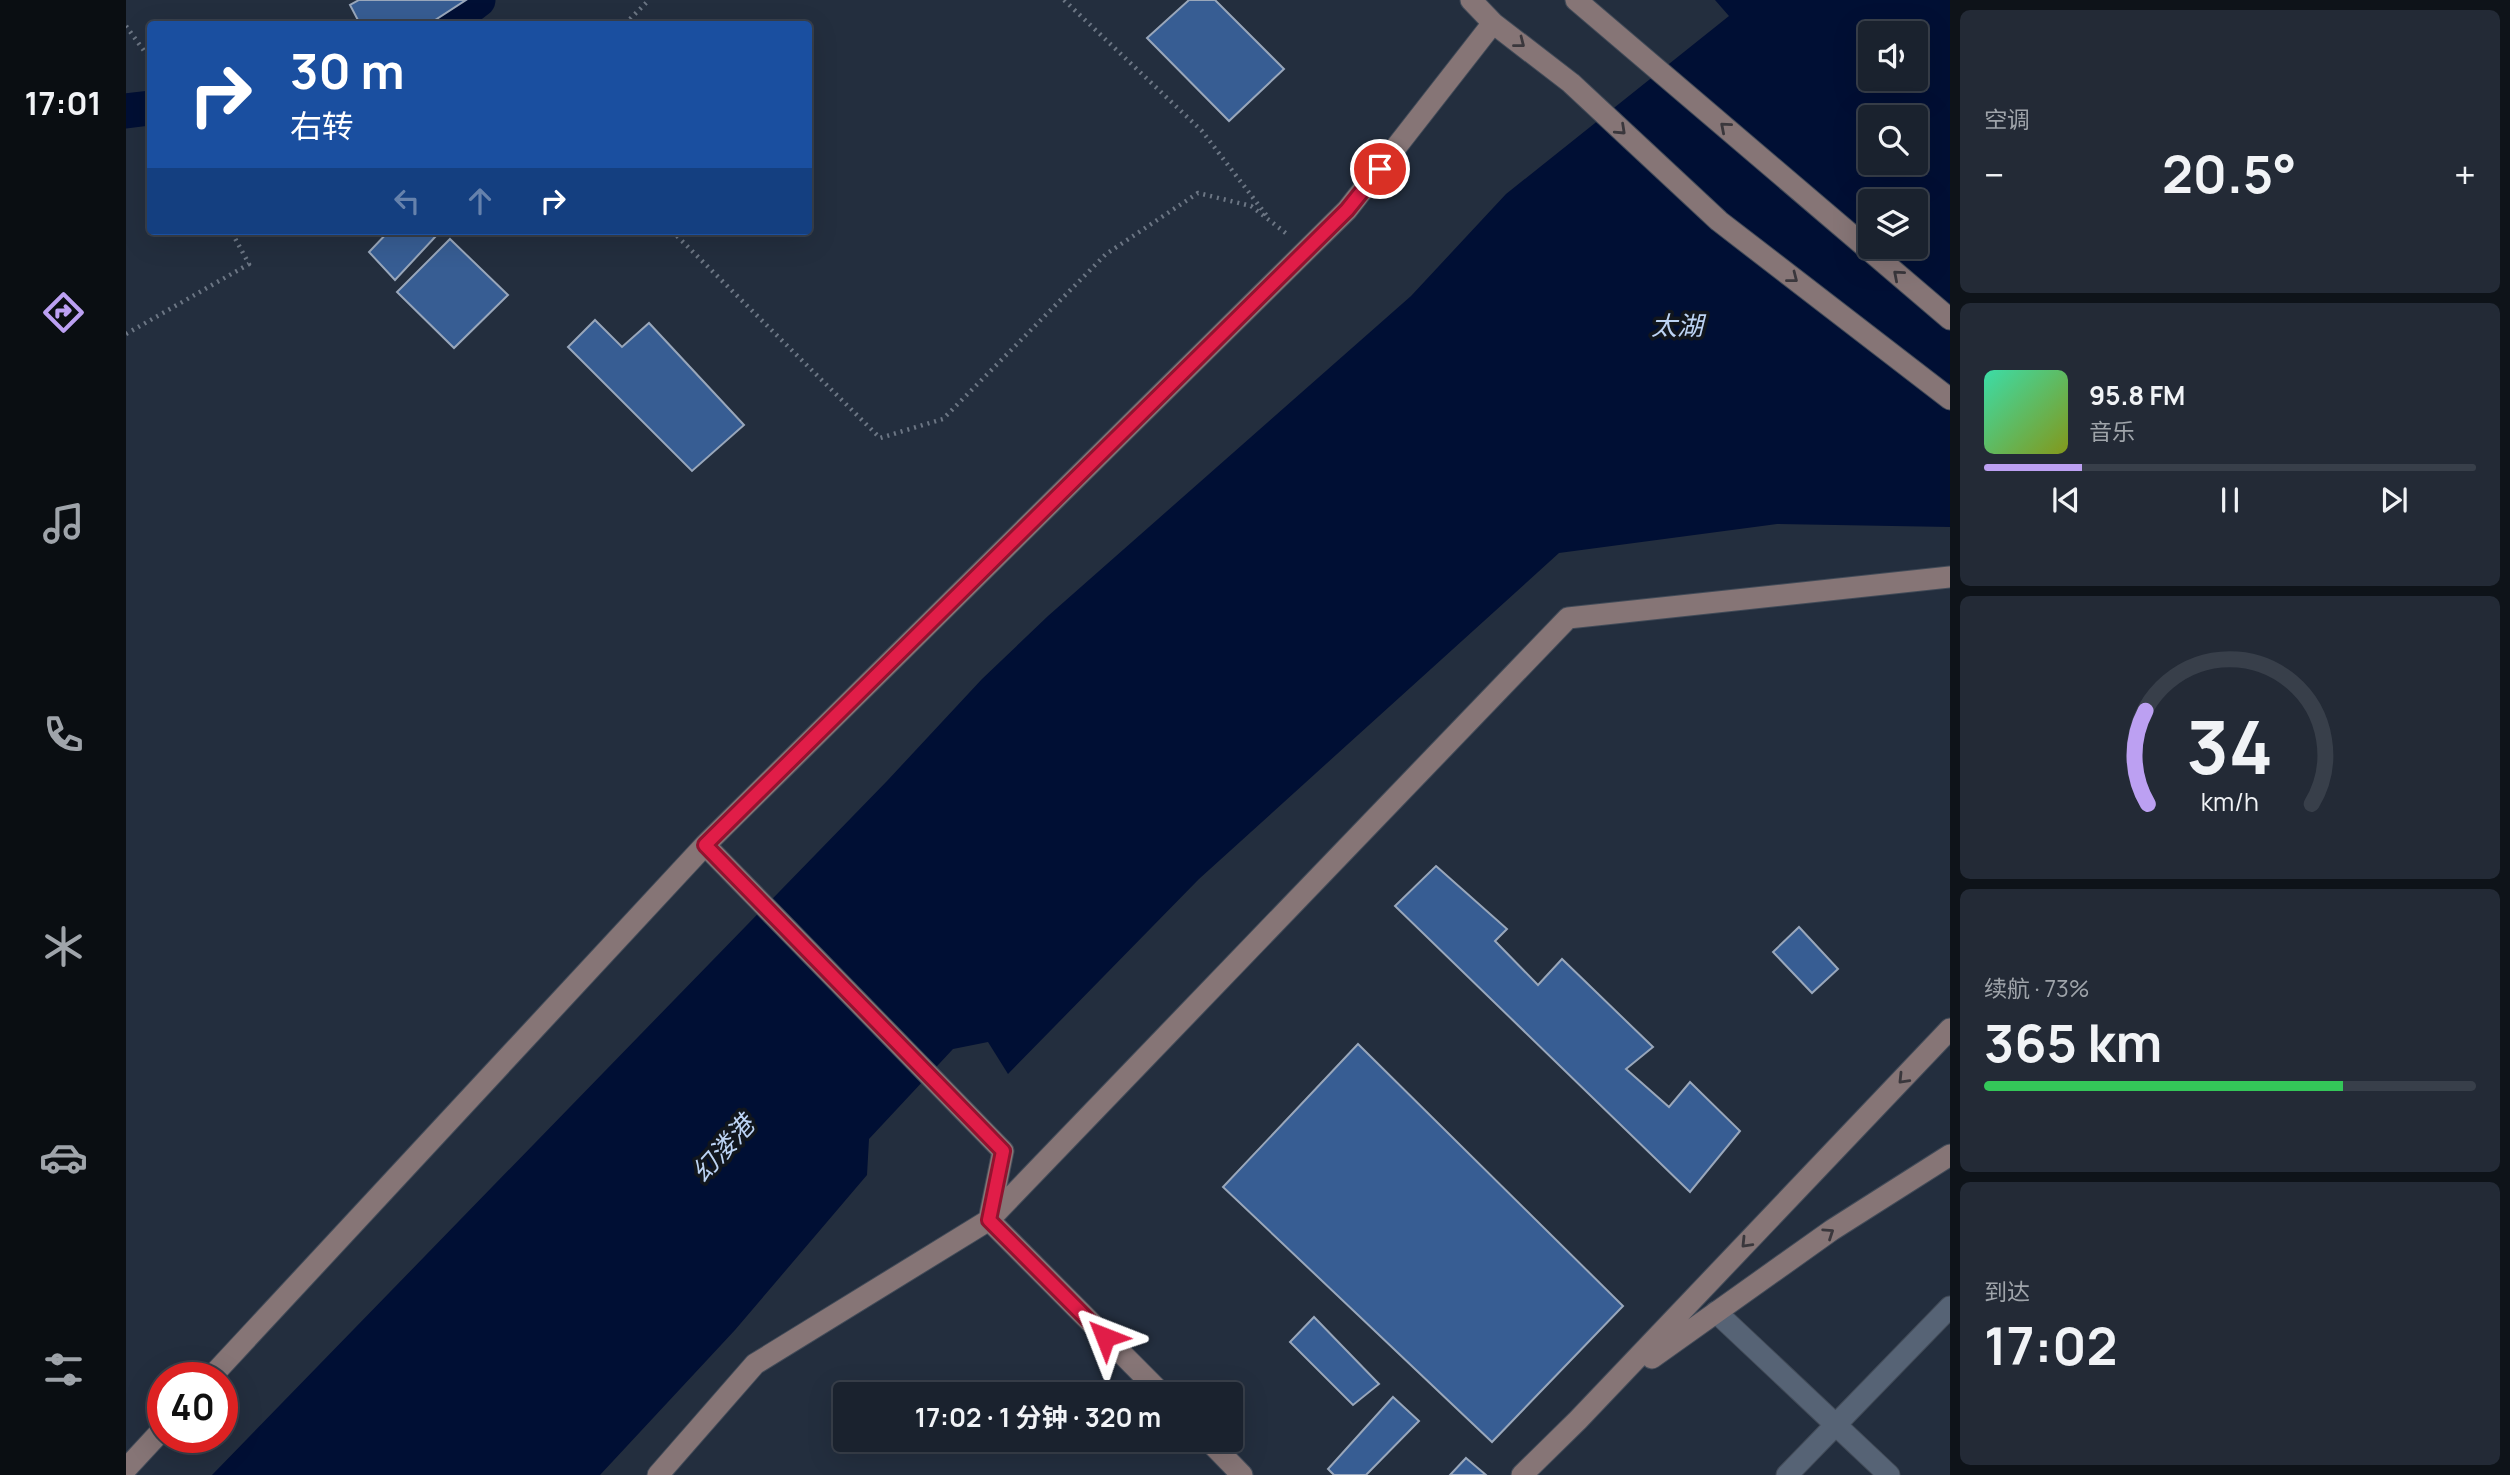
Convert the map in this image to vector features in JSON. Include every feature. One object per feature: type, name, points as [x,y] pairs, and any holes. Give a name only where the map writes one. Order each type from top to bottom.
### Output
[{"type":"street","points":[[1471,0],[1493,23],[1571,83],[1719,220],[1950,399]]},
{"type":"street","points":[[1576,0],[1950,319]]},
{"type":"street","points":[[225,1362],[705,845],[1347,210],[1493,23]]},
{"type":"street","points":[[658,1475],[755,1363],[989,1220],[1568,618],[1950,577]]},
{"type":"street","points":[[705,845],[1003,1151],[989,1220]]},
{"type":"street","points":[[1522,1475],[1578,1420],[1950,1029]]},
{"type":"street","points":[[1578,1420],[1667,1345],[1832,1230],[1950,1154]]},
{"type":"street","points":[[989,1220],[1150,1382]]},
{"type":"street","points":[[1787,1475],[1950,1307]]},
{"type":"street","points":[[1716,1312],[1889,1475]]},
{"type":"street","points":[[126,1469],[147,1446]]},
{"type":"street","points":[[1220,1452],[1242,1475]]},
{"type":"path","points":[[628,21],[649,0]]},
{"type":"path","points":[[676,235],[880,438],[943,419],[1105,254],[1198,193],[1251,205],[1272,222],[1202,131],[1064,0]]},
{"type":"path","points":[[126,26],[147,55]]},
{"type":"path","points":[[126,334],[249,264],[233,235]]},
{"type":"water","name":"太湖","points":[[1715,0],[1950,0],[1950,527],[1777,524],[1559,553],[1199,879],[1008,1074],[988,1042],[953,1049],[869,1139],[867,1175],[735,1330],[600,1475],[212,1475],[233,1453],[238,1453],[238,1448],[887,781],[982,679],[1048,616],[1411,296],[1506,194],[1729,16]]},
{"type":"building","points":[[359,0],[466,0],[434,21],[358,21],[350,5]]},
{"type":"building","points":[[1189,0],[1215,0],[1284,69],[1229,121],[1147,38]]},
{"type":"building","points":[[385,235],[436,236],[395,280],[369,252]]},
{"type":"building","points":[[450,239],[508,295],[454,348],[397,292]]},
{"type":"building","points":[[595,320],[622,347],[649,323],[744,425],[692,471],[568,347]]},
{"type":"building","points":[[1436,866],[1507,929],[1495,941],[1538,985],[1562,959],[1653,1047],[1626,1069],[1669,1107],[1690,1082],[1740,1131],[1690,1192],[1395,906]]},
{"type":"building","points":[[1799,927],[1838,969],[1812,993],[1773,952]]},
{"type":"building","points":[[1358,1044],[1623,1306],[1492,1442],[1223,1187]]},
{"type":"building","points":[[1314,1317],[1379,1384],[1353,1405],[1290,1342]]},
{"type":"building","points":[[1393,1397],[1419,1421],[1366,1475],[1334,1475],[1328,1469]]},
{"type":"building","points":[[1466,1458],[1486,1475],[1450,1475]]},
{"type":"waterway","points":[[451,21],[478,0]]},
{"type":"waterway","points":[[126,111],[147,108]]},
{"type":"route","points":[[1105,1337],[989,1220],[1003,1151],[705,845],[1347,210],[1380,169]]},
{"type":"water label","name":"幻溇港","points":[[723,1149]]}]
